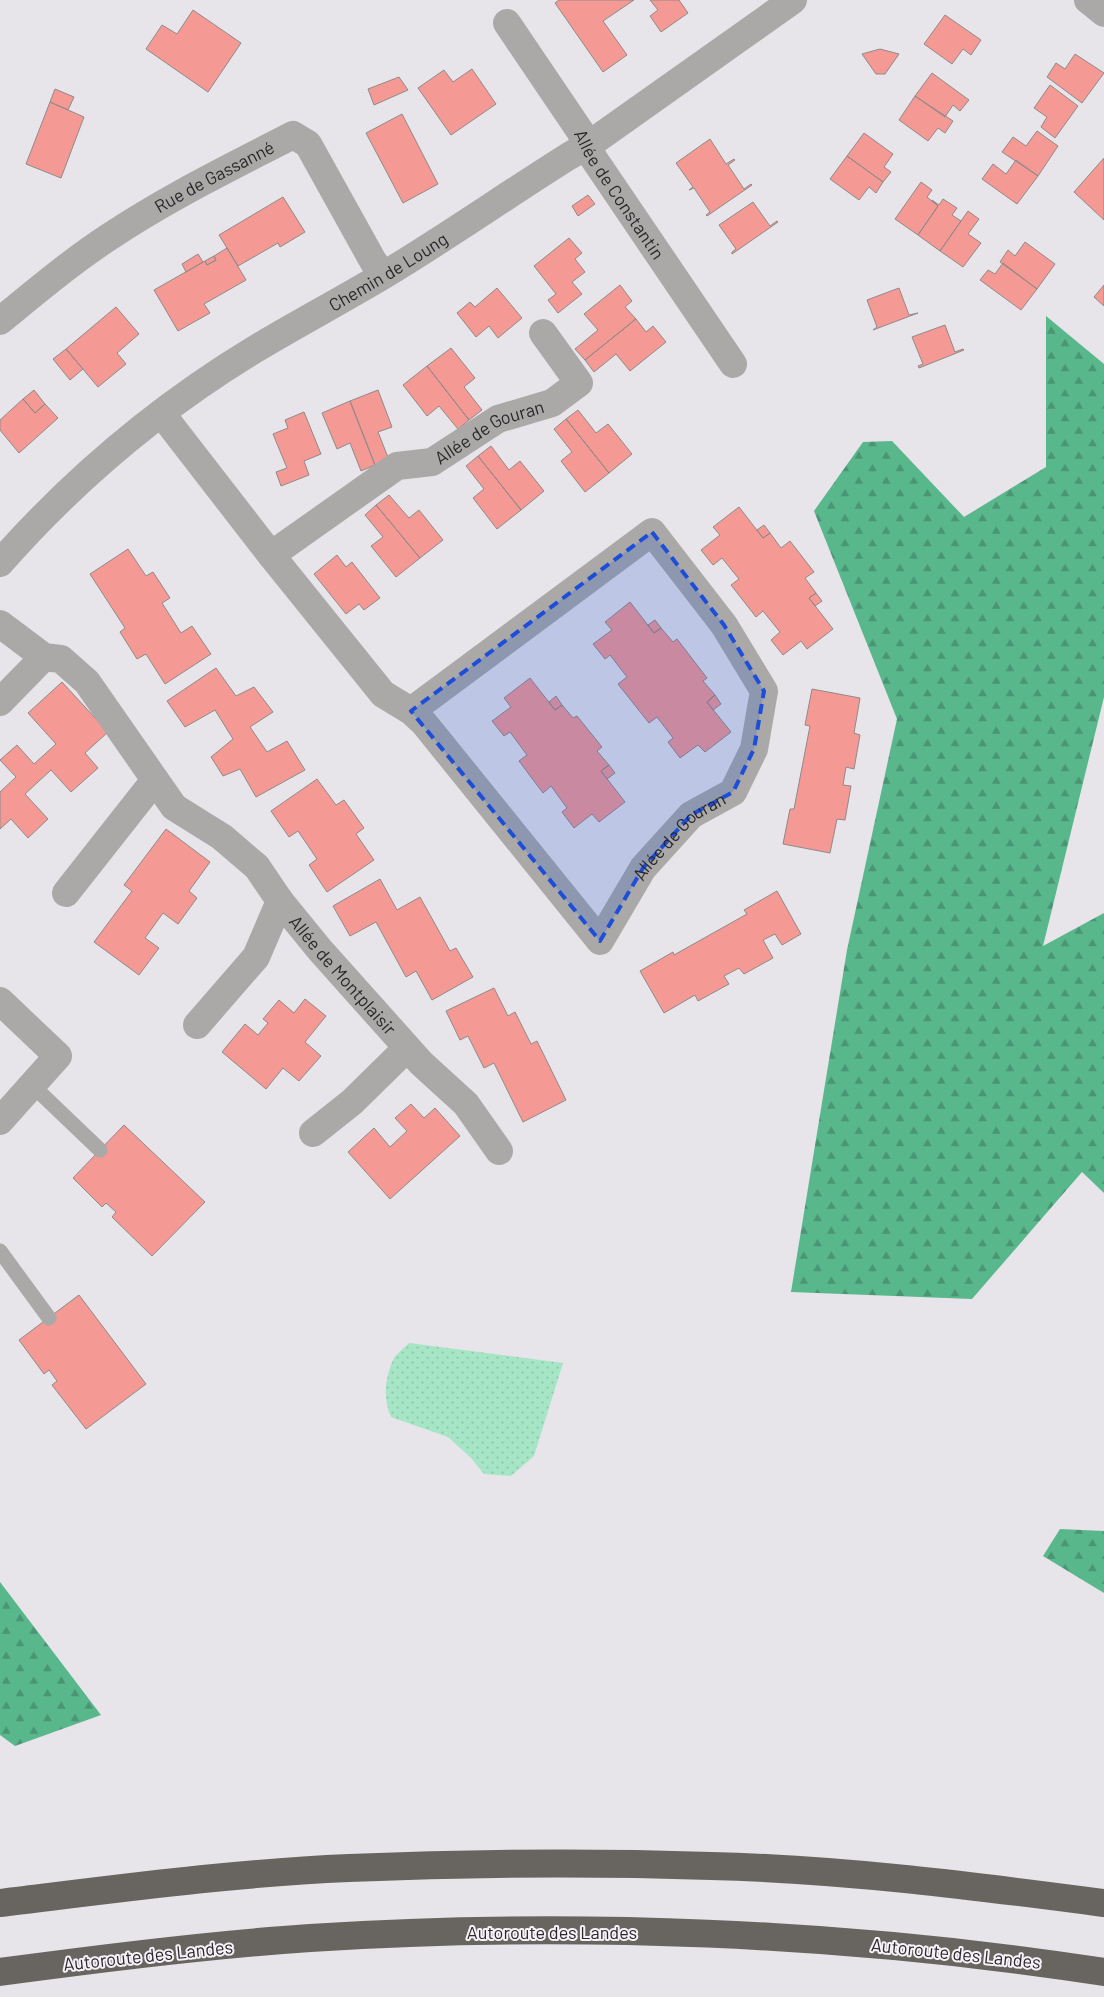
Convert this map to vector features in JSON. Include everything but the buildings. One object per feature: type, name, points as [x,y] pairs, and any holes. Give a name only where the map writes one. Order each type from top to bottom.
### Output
[{"type":"highway","points":[[0,1903],[159,1883],[347,1868],[525,1863],[713,1866],[885,1877],[1104,1903]]},
{"type":"highway","name":"Autoroute des Landes","points":[[0,1972],[123,1955],[310,1938],[551,1930],[701,1934],[858,1943],[1042,1962],[1104,1972]]},
{"type":"street","name":"Chemin de Loung","points":[[0,563],[57,502],[161,413],[199,385],[256,348],[383,275],[587,146],[793,0]]},
{"type":"street","points":[[1088,0],[1104,12]]},
{"type":"street","name":"Allée de Constantin","points":[[506,23],[580,131],[600,167],[733,364]]},
{"type":"street","name":"Rue de Gassanné","points":[[0,321],[46,283],[110,236],[200,182],[293,135],[308,144],[373,261],[383,275]]},
{"type":"street","name":"Allée de Gouran","points":[[271,555],[397,466],[432,462],[498,419],[552,403],[579,383],[543,333]]},
{"type":"street","name":"Allée de Gouran","points":[[161,413],[271,555],[383,694],[411,711],[424,723],[600,941],[643,868],[691,815],[733,792],[754,749],[764,691],[724,625],[652,532],[411,711]]},
{"type":"street","name":"Allée de Montplaisir","points":[[0,624],[44,657],[61,659],[87,682],[174,806],[222,837],[257,867],[280,901],[320,950],[407,1048],[466,1104],[499,1151]]},
{"type":"street","points":[[0,702],[44,657]]},
{"type":"street","points":[[66,893],[155,780]]},
{"type":"street","name":"Allée de Montplaisir","points":[[197,1025],[256,958],[280,901]]},
{"type":"street","points":[[0,1000],[58,1056],[0,1120]]},
{"type":"street","name":"Allée de Montplaisir","points":[[313,1133],[352,1102],[407,1048]]},
{"type":"lane","points":[[32,1085],[100,1150]]},
{"type":"lane","points":[[0,1251],[49,1318]]},
{"type":"highlighted area","points":[[652,532],[724,625],[764,691],[754,749],[733,792],[691,815],[643,868],[600,941],[411,711]]},
{"type":"green space","points":[[1046,316],[1104,364],[1104,697],[1043,946],[1104,913],[1104,1193],[1082,1172],[972,1299],[791,1292],[847,950],[897,719],[814,511],[863,442],[892,441],[964,517],[1046,467]]},
{"type":"green space","points":[[409,1343],[563,1363],[534,1456],[511,1476],[484,1474],[471,1458],[448,1437],[391,1417],[386,1396],[388,1374],[394,1358]]},
{"type":"green space","points":[[1060,1529],[1104,1531],[1104,1593],[1043,1556]]},
{"type":"green space","points":[[0,1582],[101,1715],[15,1746],[0,1735]]}]
